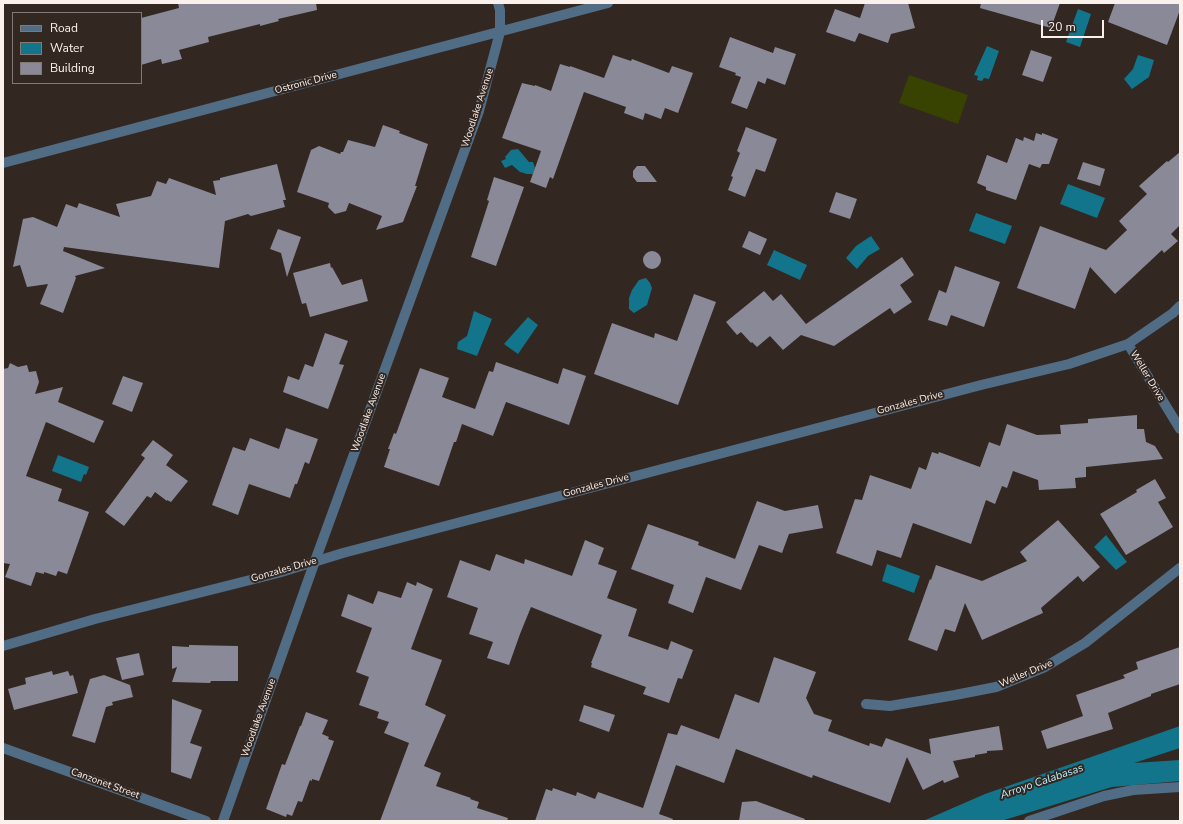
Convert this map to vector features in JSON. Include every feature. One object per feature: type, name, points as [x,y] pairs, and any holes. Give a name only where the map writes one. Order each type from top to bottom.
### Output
[{"type":"street","name":"Woodlake Avenue","points":[[223,821],[315,561],[479,111],[500,32],[500,10],[498,3]]},
{"type":"street","name":"Ostronic Drive","points":[[3,163],[608,3]]},
{"type":"street","name":"Gonzales Drive","points":[[3,646],[95,619],[278,573],[343,553],[981,385],[1069,364],[1128,344],[1173,313],[1180,306]]},
{"type":"street","name":"Weller Drive","points":[[1128,344],[1180,429]]},
{"type":"street","name":"Weller Drive","points":[[866,704],[890,706],[955,695],[996,686],[1046,667],[1085,643],[1180,568]]},
{"type":"street","name":"Canzonet Street","points":[[3,748],[206,821]]},
{"type":"street","points":[[1029,821],[1104,796],[1133,790],[1180,787]]},
{"type":"green space","points":[[909,75],[968,95],[958,124],[899,103]]},
{"type":"water","points":[[1078,9],[1091,14],[1080,47],[1066,42]]},
{"type":"water","points":[[987,46],[999,51],[989,79],[984,78],[982,81],[977,80],[978,76],[974,75]]},
{"type":"water","points":[[1138,55],[1154,60],[1149,77],[1132,89],[1124,79],[1133,69]]},
{"type":"water","points":[[518,149],[529,162],[533,162],[535,168],[533,174],[520,172],[512,165],[505,168],[501,161],[506,159],[505,157],[511,150]]},
{"type":"water","points":[[1068,184],[1105,198],[1097,218],[1060,204]]},
{"type":"water","points":[[976,213],[1012,226],[1005,244],[969,231]]},
{"type":"water","points":[[871,236],[880,249],[868,256],[857,269],[846,258],[856,246]]},
{"type":"water","points":[[774,250],[807,265],[800,280],[767,265]]},
{"type":"water","points":[[646,278],[652,288],[647,305],[634,313],[629,309],[629,298],[632,290],[639,280]]},
{"type":"water","points":[[474,311],[492,319],[477,356],[457,349],[458,342],[467,336]]},
{"type":"water","points":[[528,317],[538,325],[518,354],[504,344]]},
{"type":"water","points":[[58,455],[89,467],[81,482],[52,471]]},
{"type":"water","points":[[1106,535],[1127,562],[1116,570],[1094,547]]},
{"type":"water","points":[[887,564],[920,576],[914,593],[882,581]]},
{"type":"water","name":"Arroyo Calabasas","points":[[1180,726],[1180,748],[1134,763],[1180,760],[1180,781],[1112,787],[1001,821],[923,821],[985,794]]},
{"type":"building","points":[[178,3],[316,3],[317,10],[278,19],[279,21],[260,26],[260,24],[208,37],[209,42],[179,50],[182,59],[162,64],[161,59],[142,65],[142,18],[179,8]]},
{"type":"building","points":[[865,3],[908,3],[915,28],[891,34],[888,43],[859,33],[855,42],[826,32],[835,9],[860,18]]},
{"type":"building","points":[[981,3],[1060,3],[1051,28],[980,8]]},
{"type":"building","points":[[1115,3],[1180,3],[1180,10],[1167,45],[1108,22]]},
{"type":"building","points":[[730,37],[773,53],[775,47],[796,54],[785,85],[767,78],[765,84],[758,81],[747,109],[731,103],[741,77],[735,75],[736,73],[719,67]]},
{"type":"building","points":[[1031,50],[1052,57],[1043,82],[1022,75]]},
{"type":"building","points":[[613,55],[631,61],[632,59],[669,73],[672,66],[693,73],[678,113],[665,108],[661,119],[645,113],[643,120],[624,113],[626,107],[584,92],[553,179],[550,177],[546,188],[530,182],[541,151],[502,138],[522,83],[535,85],[551,91],[560,64],[604,78]]},
{"type":"building","points":[[383,125],[428,144],[415,186],[417,186],[403,222],[376,230],[382,216],[349,203],[346,211],[335,214],[328,207],[329,203],[297,192],[311,150],[319,146],[340,154],[343,152],[348,140],[375,147]]},
{"type":"building","points":[[746,127],[777,139],[765,172],[756,169],[745,197],[728,190],[733,177],[731,176],[740,153],[737,151]]},
{"type":"building","points":[[1036,133],[1042,135],[1042,133],[1058,139],[1049,164],[1042,164],[1040,168],[1029,164],[1016,200],[986,190],[986,187],[977,183],[987,155],[1007,163],[1016,138],[1023,141],[1024,137],[1034,141]]},
{"type":"building","points":[[1180,152],[1180,225],[1171,234],[1178,241],[1164,253],[1162,250],[1115,294],[1090,267],[1075,309],[1017,288],[1040,226],[1106,250],[1127,230],[1119,221],[1147,194],[1139,186],[1167,161],[1168,162]]},
{"type":"building","points":[[1083,162],[1105,169],[1100,186],[1077,179]]},
{"type":"building","points":[[277,164],[286,200],[283,200],[285,207],[251,216],[248,214],[225,221],[219,268],[64,247],[63,251],[105,268],[75,276],[76,278],[63,313],[40,304],[48,284],[27,287],[20,265],[13,267],[23,219],[33,217],[57,227],[66,204],[77,208],[79,203],[120,217],[116,204],[151,196],[157,181],[166,184],[169,178],[216,195],[213,181]]},
{"type":"building","points":[[637,166],[645,166],[657,182],[637,182],[633,177],[633,171]]},
{"type":"building","points":[[494,177],[524,187],[496,266],[471,257],[489,201],[487,200]]},
{"type":"building","points":[[836,192],[857,199],[850,219],[829,212]]},
{"type":"building","points":[[278,229],[301,237],[287,277],[281,253],[270,249]]},
{"type":"building","points":[[749,231],[767,239],[760,255],[742,247]]},
{"type":"building","points":[[652,251],[658,254],[661,260],[658,266],[652,269],[646,266],[643,260],[646,254]]},
{"type":"building","points":[[902,257],[914,275],[900,285],[912,302],[894,314],[890,308],[834,346],[801,335],[783,350],[770,336],[757,347],[741,332],[737,335],[726,322],[764,291],[773,301],[781,294],[806,324]]},
{"type":"building","points":[[330,263],[331,268],[332,267],[342,285],[362,279],[368,301],[310,317],[306,303],[302,304],[293,273]]},
{"type":"building","points":[[955,266],[1000,282],[984,327],[951,315],[947,326],[928,320],[939,290],[946,293]]},
{"type":"building","points":[[694,294],[716,302],[678,405],[594,374],[612,323],[654,338],[655,333],[677,341]]},
{"type":"building","points":[[325,333],[348,341],[339,364],[344,365],[328,409],[283,392],[288,376],[299,380],[305,364],[313,367]]},
{"type":"building","points":[[496,362],[558,384],[563,368],[586,376],[569,425],[506,402],[493,436],[462,424],[456,442],[454,442],[439,486],[384,467],[390,449],[388,449],[394,433],[396,434],[420,368],[449,378],[442,397],[475,409],[489,371],[493,372]]},
{"type":"building","points":[[10,363],[18,367],[27,365],[29,372],[36,371],[39,382],[35,394],[63,387],[58,402],[104,421],[94,443],[46,422],[26,476],[62,489],[58,501],[89,512],[67,574],[58,571],[56,576],[44,572],[44,574],[36,572],[31,586],[5,577],[10,564],[3,563],[3,369],[8,368]]},
{"type":"building","points":[[123,376],[143,383],[132,412],[112,404]]},
{"type":"building","points":[[1137,415],[1137,429],[1144,429],[1146,442],[1155,446],[1163,459],[1086,467],[1086,477],[1075,478],[1076,488],[1039,490],[1038,480],[1013,471],[1007,488],[1002,486],[995,504],[986,500],[971,544],[913,523],[901,558],[877,550],[872,566],[836,553],[855,499],[862,500],[870,475],[911,489],[919,467],[926,470],[932,452],[938,454],[939,452],[980,467],[989,442],[1000,446],[1007,424],[1037,435],[1061,434],[1060,425],[1088,423],[1088,419]]},
{"type":"building","points":[[286,428],[318,439],[309,464],[305,462],[290,498],[249,484],[238,515],[212,505],[233,447],[245,451],[250,438],[279,449]]},
{"type":"building","points":[[153,440],[173,455],[166,465],[188,481],[171,502],[167,501],[155,492],[151,498],[147,496],[124,526],[105,512],[145,458],[141,455]]},
{"type":"building","points":[[1155,479],[1166,498],[1158,502],[1173,527],[1126,555],[1100,514],[1137,492],[1136,490]]},
{"type":"building","points":[[757,501],[785,511],[818,505],[823,528],[789,534],[782,553],[759,545],[741,590],[706,577],[693,613],[668,603],[674,585],[631,569],[648,524],[699,542],[698,545],[735,559]]},
{"type":"building","points":[[1058,520],[1100,567],[1083,582],[1078,576],[1041,608],[1043,613],[982,640],[965,603],[955,632],[945,629],[937,651],[908,640],[936,565],[982,581],[1027,561],[1020,552]]},
{"type":"building","points":[[585,540],[604,548],[598,564],[617,571],[607,598],[637,609],[628,636],[668,650],[671,641],[693,650],[682,679],[678,678],[669,703],[643,694],[646,687],[591,667],[591,663],[602,635],[531,607],[509,665],[487,658],[493,642],[469,634],[478,608],[447,597],[460,560],[490,571],[496,554],[524,564],[525,559],[572,576]]},
{"type":"building","points":[[407,582],[416,586],[417,582],[433,589],[411,649],[442,660],[425,705],[446,715],[424,766],[441,773],[436,786],[471,798],[470,799],[479,802],[477,808],[508,818],[507,821],[380,821],[409,743],[384,733],[389,722],[377,718],[379,712],[359,705],[369,677],[356,672],[372,628],[341,616],[348,594],[373,604],[378,591],[401,598]]},
{"type":"building","points":[[189,645],[238,646],[238,681],[211,681],[210,683],[172,682],[177,667],[172,669],[172,646],[189,647]]},
{"type":"building","points":[[1180,647],[1180,684],[1151,694],[1151,696],[1108,713],[1113,729],[1047,749],[1041,731],[1083,716],[1076,695],[1125,678],[1123,675],[1138,669],[1136,662]]},
{"type":"building","points":[[139,653],[144,675],[122,680],[116,658]]},
{"type":"building","points":[[774,657],[816,672],[806,698],[814,714],[832,720],[828,731],[869,746],[870,743],[882,747],[886,738],[931,754],[929,739],[999,726],[1003,750],[987,751],[987,753],[975,755],[975,757],[953,761],[959,777],[944,783],[943,780],[923,790],[907,757],[890,803],[813,775],[812,778],[736,749],[724,783],[676,765],[659,814],[673,819],[672,821],[535,821],[546,789],[552,791],[553,788],[576,796],[577,792],[595,799],[598,792],[643,808],[668,733],[677,735],[681,725],[719,739],[735,694],[759,703]]},
{"type":"building","points":[[52,671],[53,675],[68,671],[70,676],[73,675],[78,693],[14,710],[8,689],[26,684],[25,678]]},
{"type":"building","points":[[104,675],[130,685],[133,697],[112,702],[113,705],[106,707],[95,743],[72,736],[90,679]]},
{"type":"building","points":[[172,699],[202,710],[190,743],[202,747],[191,779],[171,772]]},
{"type":"building","points":[[584,705],[615,715],[609,732],[579,721]]},
{"type":"building","points":[[306,712],[328,720],[322,734],[329,737],[328,739],[334,741],[319,781],[312,779],[312,781],[310,780],[302,802],[298,801],[292,816],[287,814],[286,817],[266,809],[282,764],[285,765]]},
{"type":"building","points":[[756,801],[805,819],[804,821],[739,821],[742,802]]}]
